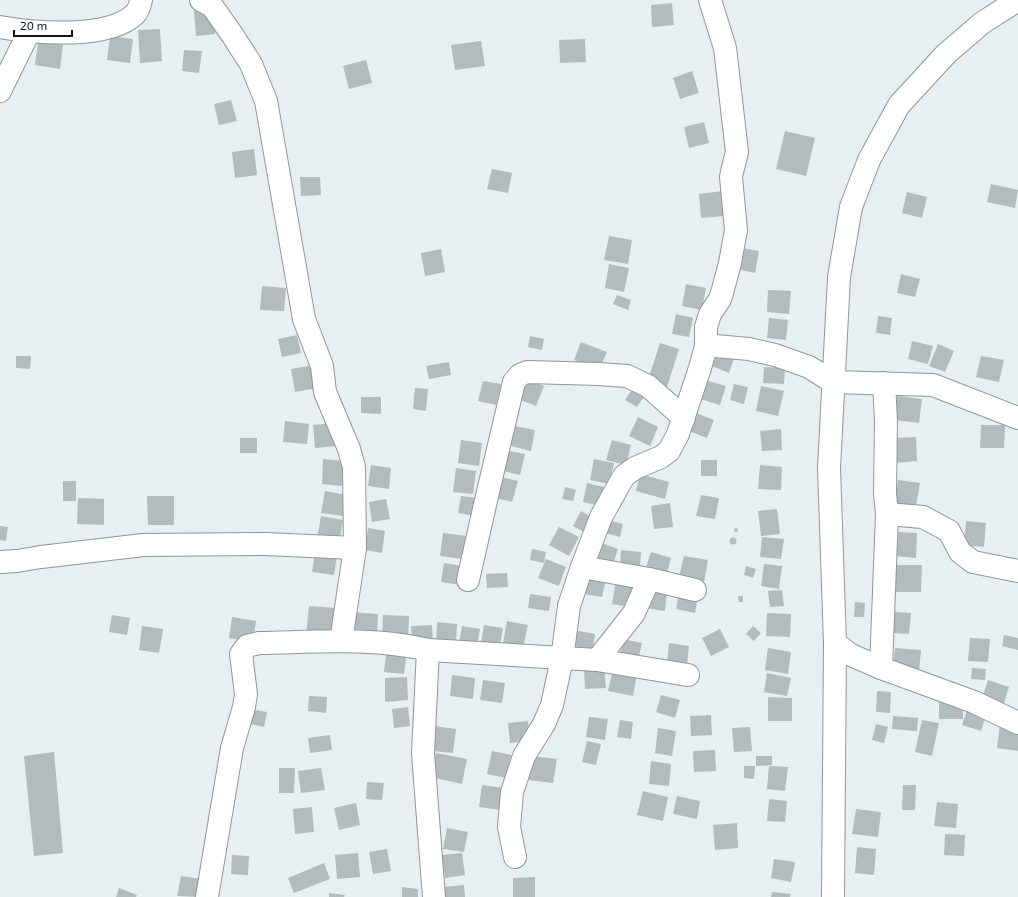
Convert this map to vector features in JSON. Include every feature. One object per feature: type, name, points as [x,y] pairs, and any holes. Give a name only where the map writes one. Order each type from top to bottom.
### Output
[{"type":"street","points":[[0,27],[29,32],[81,32],[116,25],[135,14],[140,7],[141,0]]},
{"type":"street","points":[[201,0],[212,6],[233,36],[251,64],[266,101],[304,319],[322,366],[325,392],[349,449],[354,467],[355,548],[341,641]]},
{"type":"street","points":[[515,857],[508,828],[512,792],[524,756],[544,724],[552,705],[562,659],[569,606],[582,567],[602,518],[624,476],[635,468],[661,457],[669,451],[678,434],[706,346],[706,327],[710,314],[720,299],[730,263],[736,230],[732,172],[737,152],[725,48],[710,0]]},
{"type":"street","points":[[833,897],[836,643],[829,468],[839,278],[851,207],[869,160],[899,105],[946,54],[982,23],[1018,0]]},
{"type":"street","points":[[0,91],[29,32]]},
{"type":"street","points":[[706,346],[749,349],[776,354],[809,367],[833,382],[933,385],[1018,418]]},
{"type":"street","points":[[468,580],[486,496],[514,382],[520,375],[526,372],[627,376],[648,386],[684,418]]},
{"type":"street","points":[[881,668],[887,514],[885,493],[886,421],[884,383]]},
{"type":"street","points":[[887,514],[923,517],[949,531],[960,552],[973,562],[1018,571]]},
{"type":"street","points":[[0,562],[143,545],[265,544],[355,548]]},
{"type":"street","points":[[582,567],[649,579],[695,590]]},
{"type":"street","points":[[598,660],[634,613],[649,579]]},
{"type":"street","points":[[207,897],[232,748],[244,707],[246,694],[242,654],[247,646],[259,643],[341,641],[404,645],[428,650],[598,660],[688,675]]},
{"type":"street","points":[[836,643],[851,655],[881,668],[974,702],[1018,723]]},
{"type":"street","points":[[428,650],[423,753],[434,897]]},
{"type":"building","points":[[672,3],[674,25],[652,27],[651,5]]},
{"type":"building","points":[[213,8],[215,34],[196,36],[194,10]]},
{"type":"building","points":[[160,29],[162,61],[140,63],[138,30]]},
{"type":"building","points":[[110,36],[133,39],[130,63],[107,60]]},
{"type":"building","points":[[585,39],[586,62],[560,63],[559,40]]},
{"type":"building","points":[[481,41],[485,66],[455,70],[451,45]]},
{"type":"building","points":[[38,42],[63,45],[60,69],[35,65]]},
{"type":"building","points":[[184,50],[202,51],[199,73],[182,71]]},
{"type":"building","points":[[366,60],[372,83],[349,89],[343,66]]},
{"type":"building","points":[[692,71],[699,93],[680,99],[673,78]]},
{"type":"building","points":[[231,100],[237,121],[219,125],[214,104]]},
{"type":"building","points":[[704,122],[709,143],[689,148],[684,127]]},
{"type":"building","points":[[785,131],[815,138],[806,176],[776,169]]},
{"type":"building","points":[[254,149],[257,175],[235,178],[232,152]]},
{"type":"building","points":[[492,169],[512,173],[508,193],[487,189]]},
{"type":"building","points":[[300,177],[320,177],[321,195],[301,196]]},
{"type":"building","points":[[991,184],[1018,190],[1015,208],[987,202]]},
{"type":"building","points":[[723,191],[725,216],[701,218],[699,194]]},
{"type":"building","points":[[907,192],[927,197],[922,218],[902,213]]},
{"type":"building","points":[[609,236],[632,240],[628,264],[604,260]]},
{"type":"building","points":[[737,247],[759,251],[755,273],[733,268]]},
{"type":"building","points":[[441,249],[445,272],[425,276],[421,253]]},
{"type":"building","points":[[609,264],[629,268],[624,292],[605,288]]},
{"type":"building","points":[[901,274],[920,279],[915,297],[897,293]]},
{"type":"building","points":[[686,284],[706,288],[702,310],[682,306]]},
{"type":"building","points":[[262,286],[286,288],[284,311],[260,310]]},
{"type":"building","points":[[768,290],[791,291],[789,314],[767,312]]},
{"type":"building","points":[[617,295],[631,300],[628,310],[613,304]]},
{"type":"building","points":[[676,314],[693,318],[689,337],[672,334]]},
{"type":"building","points":[[878,316],[892,318],[890,335],[876,333]]},
{"type":"building","points":[[769,318],[788,320],[786,340],[767,338]]},
{"type":"building","points":[[297,335],[301,353],[282,357],[278,339]]},
{"type":"building","points":[[530,336],[544,339],[542,350],[528,347]]},
{"type":"building","points":[[912,341],[933,346],[928,364],[908,359]]},
{"type":"building","points":[[581,342],[607,352],[599,370],[574,360]]},
{"type":"building","points":[[660,343],[679,349],[666,390],[647,383]]},
{"type":"building","points":[[938,344],[954,351],[945,372],[929,366]]},
{"type":"building","points":[[719,350],[735,356],[729,373],[712,366]]},
{"type":"building","points":[[16,356],[31,356],[30,369],[16,368]]},
{"type":"building","points":[[981,356],[1004,360],[999,382],[976,377]]},
{"type":"building","points":[[449,362],[451,375],[429,379],[426,366]]},
{"type":"building","points":[[314,365],[318,388],[295,392],[291,369]]},
{"type":"building","points":[[764,367],[785,368],[784,384],[763,383]]},
{"type":"building","points":[[526,379],[544,386],[536,406],[518,399]]},
{"type":"building","points":[[705,380],[726,386],[720,405],[700,399]]},
{"type":"building","points":[[483,381],[501,384],[496,405],[478,401]]},
{"type":"building","points":[[734,384],[748,387],[744,404],[730,400]]},
{"type":"building","points":[[635,385],[647,392],[637,407],[625,400]]},
{"type":"building","points":[[761,386],[784,391],[778,416],[756,411]]},
{"type":"building","points":[[415,388],[428,389],[426,411],[413,409]]},
{"type":"building","points":[[897,396],[922,399],[919,423],[894,420]]},
{"type":"building","points":[[361,397],[381,397],[381,414],[361,413]]},
{"type":"building","points":[[696,413],[714,420],[707,438],[689,431]]},
{"type":"building","points":[[638,417],[658,427],[650,446],[629,436]]},
{"type":"building","points":[[285,421],[309,424],[307,444],[283,442]]},
{"type":"building","points":[[335,423],[337,446],[315,448],[313,425]]},
{"type":"building","points":[[981,425],[1005,425],[1004,448],[980,448]]},
{"type":"building","points":[[515,426],[535,430],[531,451],[511,446]]},
{"type":"building","points":[[781,429],[782,450],[762,451],[760,431]]},
{"type":"building","points":[[916,437],[917,461],[896,463],[895,438]]},
{"type":"building","points":[[240,438],[257,438],[257,453],[240,453]]},
{"type":"building","points":[[461,440],[482,443],[479,466],[458,463]]},
{"type":"building","points":[[612,440],[631,445],[626,465],[606,460]]},
{"type":"building","points":[[504,450],[525,454],[520,475],[500,470]]},
{"type":"building","points":[[323,459],[344,461],[342,486],[322,484]]},
{"type":"building","points":[[594,459],[614,463],[609,484],[590,480]]},
{"type":"building","points":[[701,460],[717,460],[717,476],[701,476]]},
{"type":"building","points":[[371,465],[391,468],[389,489],[368,486]]},
{"type":"building","points":[[760,465],[782,467],[781,490],[758,489]]},
{"type":"building","points":[[456,468],[476,471],[473,494],[453,492]]},
{"type":"building","points":[[640,474],[669,482],[665,499],[636,491]]},
{"type":"building","points":[[496,476],[518,481],[512,502],[491,497]]},
{"type":"building","points":[[898,480],[920,483],[916,506],[895,503]]},
{"type":"building","points":[[63,481],[76,481],[76,501],[63,501]]},
{"type":"building","points":[[587,483],[604,487],[600,506],[583,502]]},
{"type":"building","points":[[565,487],[576,490],[573,501],[562,499]]},
{"type":"building","points":[[325,491],[346,495],[343,516],[321,513]]},
{"type":"building","points":[[701,495],[719,498],[715,519],[696,516]]},
{"type":"building","points":[[147,496],[174,496],[174,525],[148,525]]},
{"type":"building","points":[[461,496],[478,498],[475,516],[458,513]]},
{"type":"building","points":[[78,498],[104,499],[104,525],[77,524]]},
{"type":"building","points":[[386,499],[390,519],[372,522],[369,502]]},
{"type":"building","points":[[670,503],[673,527],[654,529],[651,506]]},
{"type":"building","points":[[777,509],[780,534],[761,536],[758,511]]},
{"type":"building","points":[[581,511],[596,520],[588,534],[573,526]]},
{"type":"building","points":[[321,516],[343,520],[339,544],[317,539]]},
{"type":"building","points":[[607,520],[623,524],[620,537],[605,533]]},
{"type":"building","points":[[966,521],[986,523],[984,547],[964,545]]},
{"type":"building","points":[[0,526],[8,527],[6,541],[0,540]]},
{"type":"building","points":[[559,527],[579,537],[569,556],[549,545]]},
{"type":"building","points":[[368,528],[385,531],[382,553],[365,550]]},
{"type":"building","points":[[734,528],[738,528],[738,532],[734,532]]},
{"type":"building","points":[[897,532],[917,533],[916,558],[895,556]]},
{"type":"building","points":[[443,533],[467,536],[463,559],[440,556]]},
{"type":"building","points":[[762,537],[784,539],[781,559],[760,557]]},
{"type":"building","points":[[733,538],[736,541],[733,544],[730,541]]},
{"type":"building","points":[[599,542],[618,549],[612,567],[593,561]]},
{"type":"building","points":[[532,549],[546,552],[544,563],[530,560]]},
{"type":"building","points":[[621,550],[641,552],[640,569],[620,567]]},
{"type":"building","points":[[651,552],[671,558],[667,573],[646,567]]},
{"type":"building","points":[[315,553],[337,556],[334,575],[312,572]]},
{"type":"building","points":[[684,556],[708,560],[704,582],[679,577]]},
{"type":"building","points":[[546,559],[566,567],[559,586],[538,578]]},
{"type":"building","points":[[444,563],[463,566],[461,585],[441,582]]},
{"type":"building","points":[[764,564],[782,566],[779,589],[761,586]]},
{"type":"building","points":[[895,565],[922,565],[921,592],[895,592]]},
{"type":"building","points":[[746,566],[756,569],[753,578],[744,575]]},
{"type":"building","points":[[507,573],[508,587],[487,588],[486,574]]},
{"type":"building","points":[[587,575],[606,579],[602,597],[583,594]]},
{"type":"building","points":[[616,581],[640,586],[636,608],[612,604]]},
{"type":"building","points":[[647,590],[667,592],[665,611],[645,608]]},
{"type":"building","points":[[782,590],[784,606],[770,607],[768,591]]},
{"type":"building","points":[[679,593],[698,596],[695,613],[676,609]]},
{"type":"building","points":[[530,594],[551,597],[549,611],[528,608]]},
{"type":"building","points":[[738,596],[743,596],[743,602],[739,602]]},
{"type":"building","points":[[855,602],[865,603],[864,617],[854,617]]},
{"type":"building","points":[[309,606],[337,608],[335,637],[306,635]]},
{"type":"building","points":[[351,612],[378,614],[377,637],[350,635]]},
{"type":"building","points":[[894,612],[911,613],[909,634],[893,633]]},
{"type":"building","points":[[767,613],[791,614],[790,637],[766,636]]},
{"type":"building","points":[[112,615],[130,618],[127,635],[109,632]]},
{"type":"building","points":[[383,615],[409,616],[408,641],[382,640]]},
{"type":"building","points":[[232,617],[256,621],[253,642],[229,638]]},
{"type":"building","points":[[507,621],[528,625],[523,648],[503,643]]},
{"type":"building","points":[[437,622],[457,624],[456,645],[436,644]]},
{"type":"building","points":[[432,625],[433,643],[412,643],[411,626]]},
{"type":"building","points":[[484,625],[503,628],[500,646],[481,643]]},
{"type":"building","points":[[142,626],[163,629],[159,653],[139,650]]},
{"type":"building","points":[[462,626],[480,629],[477,646],[459,643]]},
{"type":"building","points":[[753,626],[761,633],[754,641],[746,634]]},
{"type":"building","points":[[720,629],[729,647],[711,656],[702,638]]},
{"type":"building","points":[[573,630],[595,634],[592,653],[570,649]]},
{"type":"building","points":[[1004,635],[1018,638],[1018,650],[1002,646]]},
{"type":"building","points":[[970,638],[990,639],[988,662],[968,661]]},
{"type":"building","points":[[623,639],[642,643],[638,660],[620,657]]},
{"type":"building","points":[[669,643],[689,646],[687,666],[667,663]]},
{"type":"building","points":[[387,648],[407,650],[404,674],[384,672]]},
{"type":"building","points":[[768,648],[791,652],[788,674],[765,670]]},
{"type":"building","points":[[895,648],[921,650],[919,671],[893,669]]},
{"type":"building","points":[[604,666],[606,688],[585,689],[584,668]]},
{"type":"building","points":[[972,668],[986,669],[985,680],[971,679]]},
{"type":"building","points":[[613,669],[637,674],[633,696],[608,691]]},
{"type":"building","points":[[767,673],[791,678],[787,696],[764,692]]},
{"type":"building","points":[[452,675],[475,678],[473,699],[450,696]]},
{"type":"building","points":[[407,677],[408,700],[385,702],[385,678]]},
{"type":"building","points":[[483,680],[505,683],[502,703],[480,700]]},
{"type":"building","points":[[988,680],[1009,687],[1002,709],[981,702]]},
{"type":"building","points":[[877,691],[891,692],[890,713],[876,712]]},
{"type":"building","points":[[661,695],[680,700],[675,718],[656,712]]},
{"type":"building","points":[[309,696],[327,697],[326,713],[308,711]]},
{"type":"building","points":[[768,697],[792,698],[792,721],[768,721]]},
{"type":"building","points":[[939,698],[963,699],[963,719],[939,719]]},
{"type":"building","points":[[969,704],[988,710],[981,731],[962,725]]},
{"type":"building","points":[[408,707],[410,726],[394,728],[392,709]]},
{"type":"building","points":[[249,709],[267,712],[264,727],[246,723]]},
{"type":"building","points":[[711,715],[712,735],[691,736],[690,716]]},
{"type":"building","points":[[893,716],[918,718],[917,731],[892,729]]},
{"type":"building","points":[[589,717],[608,719],[605,740],[586,737]]},
{"type":"building","points":[[620,720],[633,722],[631,739],[617,737]]},
{"type":"building","points":[[922,720],[939,723],[932,756],[915,752]]},
{"type":"building","points":[[528,721],[530,741],[510,743],[508,723]]},
{"type":"building","points":[[876,724],[888,727],[884,743],[872,740]]},
{"type":"building","points":[[1000,724],[1018,727],[1018,751],[997,748]]},
{"type":"building","points":[[435,726],[456,729],[453,753],[432,751]]},
{"type":"building","points":[[750,727],[752,751],[734,752],[732,728]]},
{"type":"building","points":[[658,728],[676,731],[672,756],[655,753]]},
{"type":"building","points":[[330,735],[332,750],[310,753],[308,738]]},
{"type":"building","points":[[587,741],[601,744],[596,765],[582,762]]},
{"type":"building","points":[[715,750],[716,771],[694,772],[693,751]]},
{"type":"building","points":[[492,751],[511,755],[506,778],[487,774]]},
{"type":"building","points":[[54,752],[63,853],[34,856],[24,756]]},
{"type":"building","points":[[436,753],[467,759],[462,784],[431,777]]},
{"type":"building","points":[[532,756],[557,759],[553,783],[528,780]]},
{"type":"building","points":[[756,756],[772,756],[772,765],[756,766]]},
{"type":"building","points":[[651,761],[671,764],[669,786],[649,784]]},
{"type":"building","points":[[744,766],[755,766],[754,779],[744,778]]},
{"type":"building","points":[[769,766],[788,767],[785,791],[767,789]]},
{"type":"building","points":[[279,768],[295,768],[294,793],[279,793]]},
{"type":"building","points":[[321,768],[325,790],[301,793],[298,771]]},
{"type":"building","points":[[367,782],[384,783],[382,800],[366,799]]},
{"type":"building","points":[[482,785],[504,788],[501,810],[479,807]]},
{"type":"building","points":[[903,785],[916,785],[915,810],[902,810]]},
{"type":"building","points":[[643,791],[668,797],[663,821],[637,815]]},
{"type":"building","points":[[677,796],[700,801],[697,819],[673,814]]},
{"type":"building","points":[[769,799],[787,801],[785,822],[767,821]]},
{"type":"building","points":[[937,802],[958,804],[956,828],[934,826]]},
{"type":"building","points":[[356,803],[360,825],[339,830],[334,808]]},
{"type":"building","points":[[312,807],[314,832],[295,834],[293,809]]},
{"type":"building","points":[[856,809],[881,812],[878,837],[852,834]]},
{"type":"building","points":[[737,823],[738,848],[715,850],[713,825]]},
{"type":"building","points":[[447,828],[468,832],[464,852],[443,849]]},
{"type":"building","points":[[945,834],[965,835],[964,856],[944,855]]},
{"type":"building","points":[[857,847],[876,849],[874,875],[855,873]]},
{"type":"building","points":[[387,849],[391,871],[373,874],[369,852]]},
{"type":"building","points":[[358,853],[360,877],[337,879],[335,855]]},
{"type":"building","points":[[462,853],[465,875],[445,878],[442,855]]},
{"type":"building","points":[[232,855],[249,856],[248,875],[231,874]]},
{"type":"building","points":[[774,859],[795,862],[791,882],[771,878]]},
{"type":"building","points":[[324,863],[330,879],[294,893],[288,878]]},
{"type":"building","points":[[181,876],[202,879],[199,897],[177,896]]},
{"type":"building","points":[[535,877],[535,897],[513,897],[513,878]]},
{"type":"building","points":[[464,885],[465,897],[444,897],[444,887]]},
{"type":"building","points":[[402,887],[418,889],[418,897],[402,897]]},
{"type":"building","points":[[119,888],[137,895],[136,897],[116,897]]},
{"type":"building","points":[[772,892],[791,894],[790,897],[771,897]]},
{"type":"building","points":[[329,893],[345,895],[344,897],[329,897]]}]
